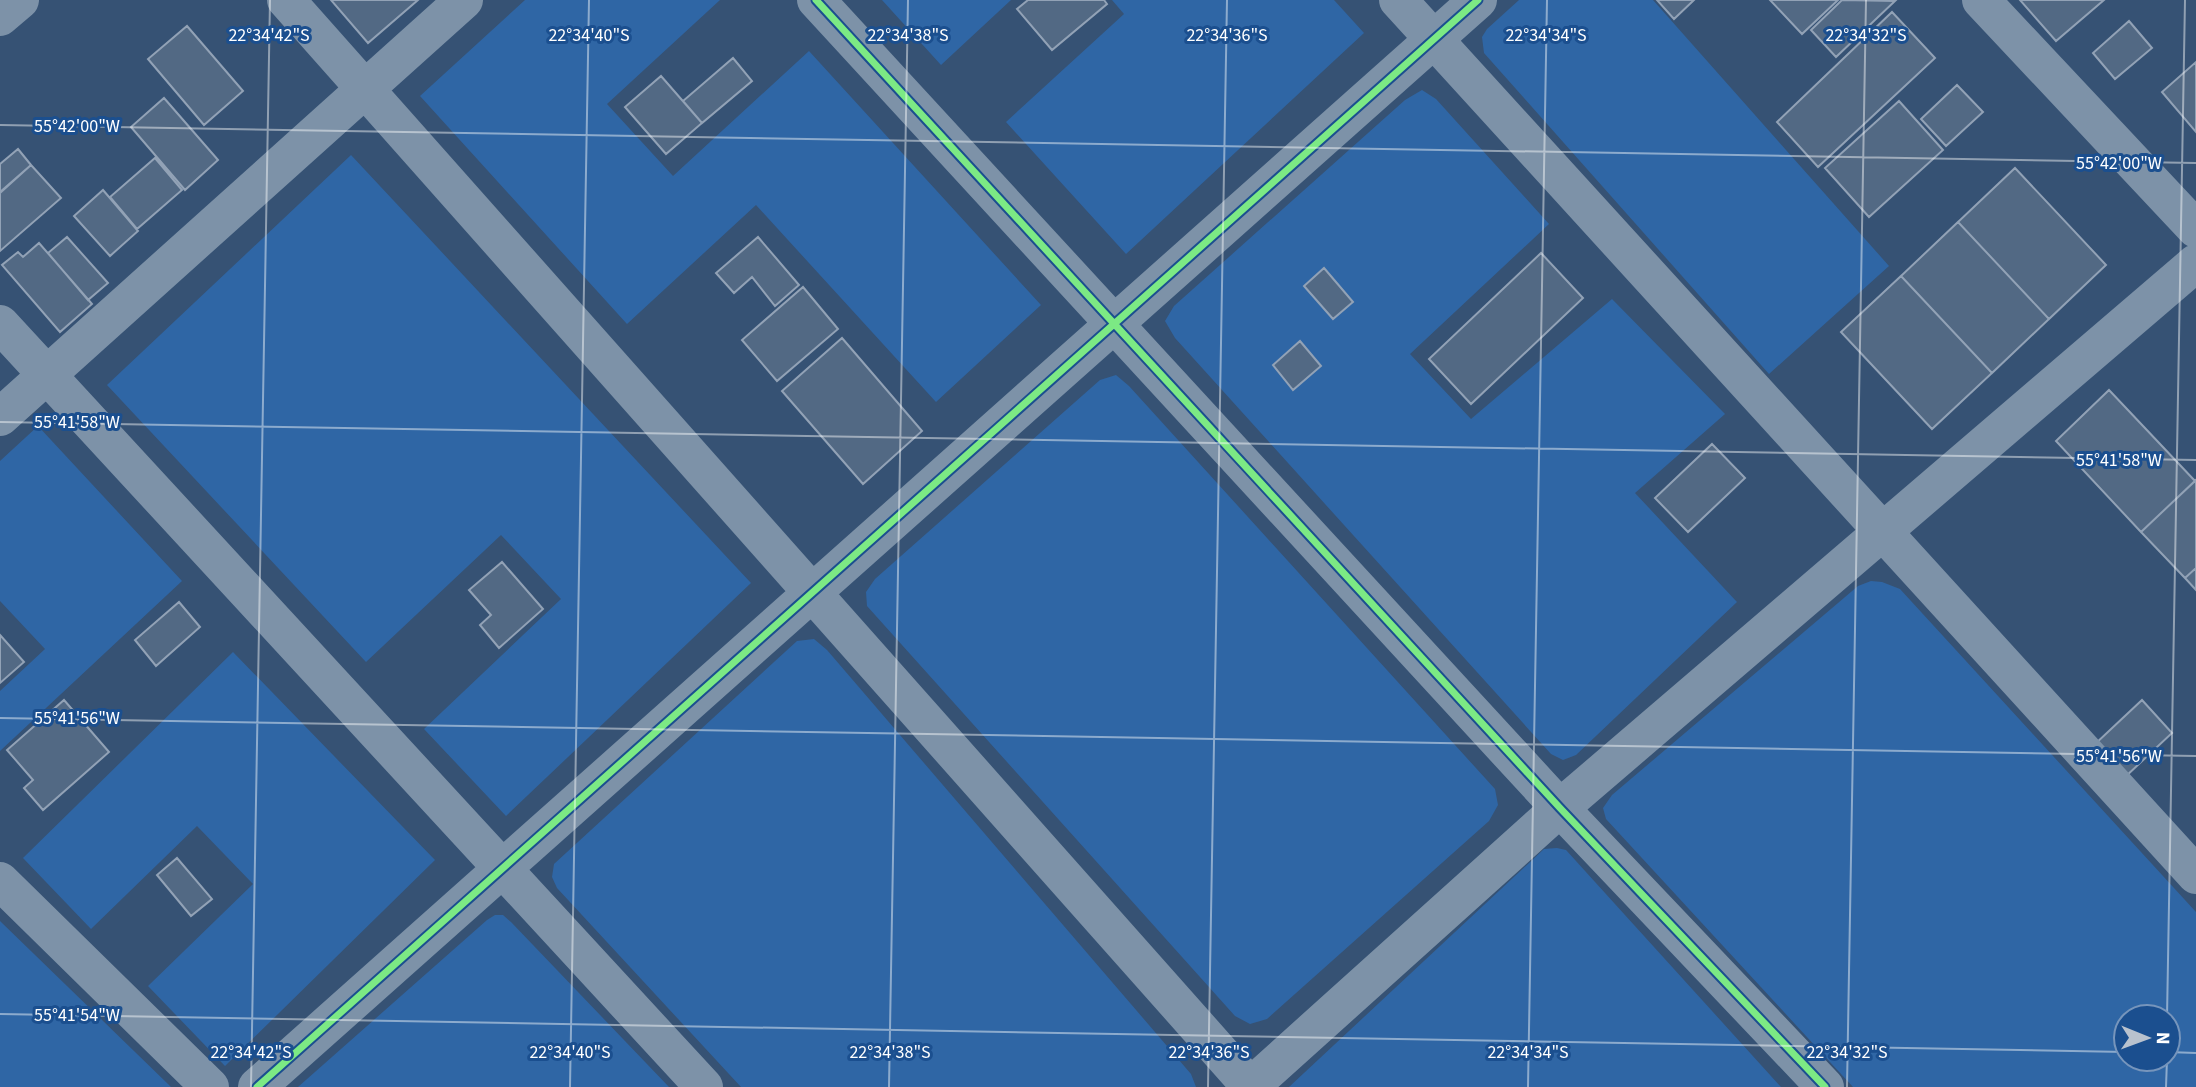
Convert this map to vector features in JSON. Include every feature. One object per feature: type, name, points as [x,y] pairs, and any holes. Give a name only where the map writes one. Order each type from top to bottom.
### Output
[{"type":"street","points":[[0,17],[20,0]]},
{"type":"street","points":[[286,0],[1251,1087],[1560,808],[2196,263]]},
{"type":"street","points":[[0,417],[464,0]]},
{"type":"street","points":[[816,0],[1560,808],[1825,1087]]},
{"type":"street","points":[[1398,0],[2196,875]]},
{"type":"street","points":[[257,1087],[1478,0]]},
{"type":"street","points":[[1981,0],[2196,229]]},
{"type":"street","points":[[0,324],[705,1087]]},
{"type":"street","points":[[0,881],[210,1087]]},
{"type":"shaded area","points":[[525,0],[720,0],[607,104],[673,176],[809,51],[1041,305],[936,402],[756,205],[627,324],[420,96]]},
{"type":"shaded area","points":[[882,0],[1011,0],[941,65]]},
{"type":"shaded area","points":[[1112,0],[1334,0],[1364,33],[1126,254],[1006,122],[1124,14]]},
{"type":"shaded area","points":[[1519,0],[1653,0],[1889,266],[1769,374],[1484,53],[1482,37],[1487,29]]},
{"type":"shaded area","points":[[1422,90],[1436,99],[1549,224],[1410,354],[1471,419],[1612,299],[1725,414],[1635,493],[1737,602],[1576,755],[1563,760],[1551,754],[1175,338],[1165,321],[1174,306],[1405,100]]},
{"type":"shaded area","points":[[351,155],[751,583],[506,816],[424,729],[561,599],[501,535],[366,662],[107,385]]},
{"type":"shaded area","points":[[1116,375],[1129,386],[1495,789],[1498,805],[1489,821],[1267,1019],[1250,1024],[1235,1016],[867,606],[866,592],[875,579],[1100,380]]},
{"type":"shaded area","points":[[38,426],[182,581],[0,751],[0,691],[45,649],[0,601],[0,461]]},
{"type":"shaded area","points":[[1871,581],[1900,589],[2196,912],[2196,1087],[1853,1087],[1606,819],[1603,808],[1612,795],[1858,586]]},
{"type":"shaded area","points":[[814,639],[827,650],[1191,1074],[1196,1087],[741,1087],[557,888],[552,877],[554,864],[797,641]]},
{"type":"shaded area","points":[[233,652],[435,860],[225,1066],[148,986],[253,884],[197,826],[91,929],[23,858]]},
{"type":"shaded area","points":[[1544,849],[1566,850],[1781,1087],[1289,1087]]},
{"type":"shaded area","points":[[495,915],[503,915],[511,922],[669,1087],[298,1087],[487,920]]},
{"type":"shaded area","points":[[0,921],[168,1084],[171,1087],[0,1087]]},
{"type":"building","points":[[331,0],[418,0],[368,43]]},
{"type":"building","points":[[1028,0],[1104,0],[1107,4],[1052,50],[1017,9]]},
{"type":"building","points":[[1657,0],[1694,0],[1674,19]]},
{"type":"building","points":[[1770,0],[1838,0],[1802,34]]},
{"type":"building","points":[[1842,0],[1895,1],[1836,57],[1811,30]]},
{"type":"building","points":[[2020,0],[2104,0],[2056,41]]},
{"type":"building","points":[[1892,12],[1935,58],[1818,167],[1777,122]]},
{"type":"building","points":[[2129,21],[2152,48],[2115,79],[2093,53]]},
{"type":"building","points":[[187,26],[243,91],[204,125],[148,59]]},
{"type":"building","points":[[733,58],[752,81],[702,123],[683,101]]},
{"type":"building","points":[[2196,62],[2196,132],[2162,92]]},
{"type":"building","points":[[661,76],[702,123],[666,154],[625,107]]},
{"type":"building","points":[[1957,85],[1983,112],[1946,146],[1921,119]]},
{"type":"building","points":[[164,98],[218,160],[185,190],[131,127]]},
{"type":"building","points":[[1899,101],[1943,150],[1869,217],[1825,168]]},
{"type":"building","points":[[18,149],[31,165],[0,192],[0,164]]},
{"type":"building","points":[[155,158],[182,190],[137,229],[110,197]]},
{"type":"building","points":[[31,165],[61,198],[0,251],[0,193]]},
{"type":"building","points":[[2015,168],[2106,265],[2049,319],[1958,222]]},
{"type":"building","points":[[103,190],[138,231],[110,256],[74,216]]},
{"type":"building","points":[[1958,222],[2049,319],[1992,373],[1901,276]]},
{"type":"building","points":[[67,237],[108,283],[88,300],[48,253]]},
{"type":"building","points":[[758,237],[799,285],[775,306],[752,277],[734,293],[716,273]]},
{"type":"building","points":[[39,243],[92,304],[60,332],[2,265],[18,252],[23,257]]},
{"type":"building","points":[[1541,253],[1583,298],[1471,404],[1429,359]]},
{"type":"building","points":[[1324,268],[1353,302],[1333,319],[1304,286]]},
{"type":"building","points":[[1901,276],[1992,373],[1932,429],[1841,332]]},
{"type":"building","points":[[803,287],[838,329],[777,381],[742,340]]},
{"type":"building","points":[[842,338],[922,431],[863,484],[782,391]]},
{"type":"building","points":[[1300,341],[1321,366],[1293,390],[1273,365]]},
{"type":"building","points":[[2109,390],[2195,481],[2141,532],[2056,441]]},
{"type":"building","points":[[1712,444],[1745,478],[1688,532],[1655,498]]},
{"type":"building","points":[[2196,480],[2196,568],[2185,578],[2141,532]]},
{"type":"building","points":[[502,562],[543,609],[499,648],[480,625],[491,615],[469,590]]},
{"type":"building","points":[[2196,568],[2196,590],[2185,578]]},
{"type":"building","points":[[179,602],[200,627],[156,666],[135,640]]},
{"type":"building","points":[[0,635],[24,662],[0,683]]},
{"type":"building","points":[[64,700],[109,752],[43,810],[24,788],[33,780],[7,750]]},
{"type":"building","points":[[2142,700],[2172,733],[2124,778],[2094,745]]},
{"type":"building","points":[[177,858],[212,899],[191,916],[157,875]]},
{"type":"cycle path","points":[[816,0],[1560,808],[1825,1087]]},
{"type":"cycle path","points":[[257,1087],[1478,0]]}]
